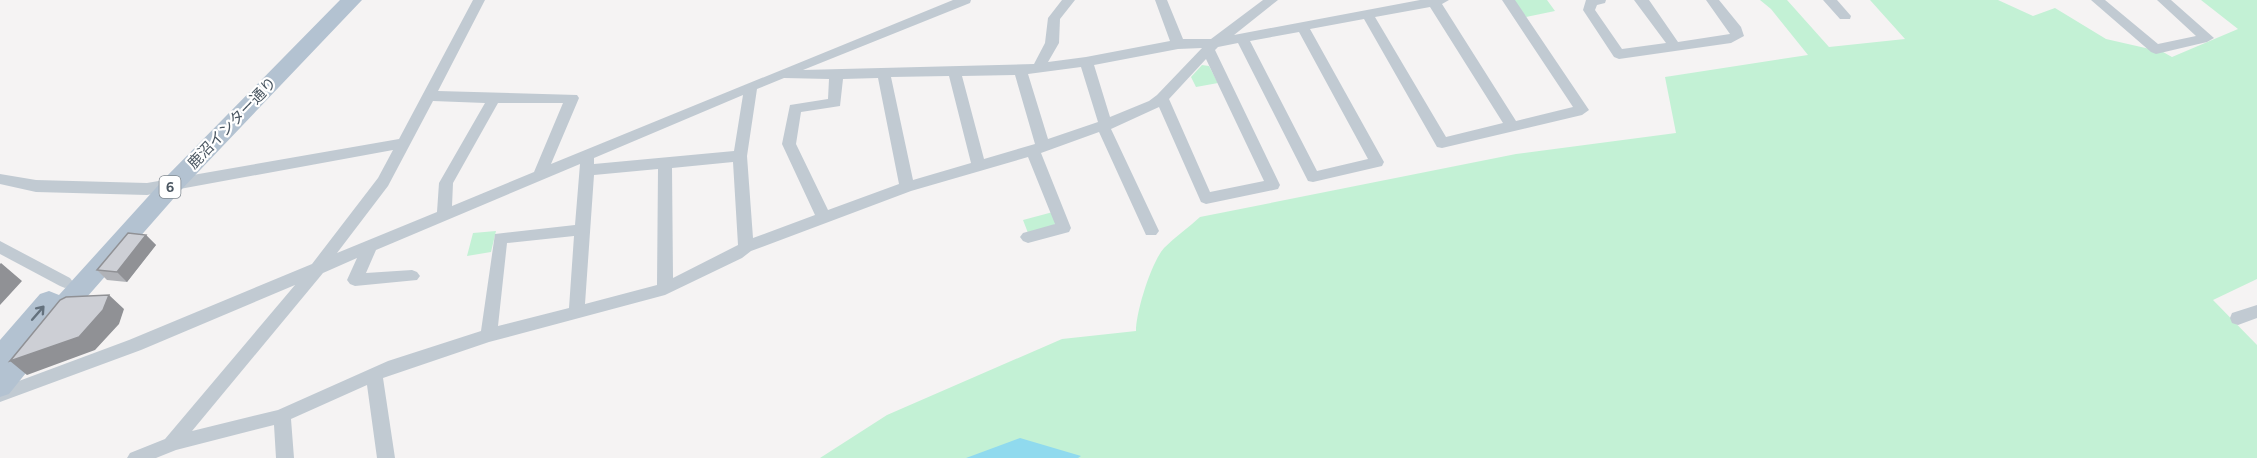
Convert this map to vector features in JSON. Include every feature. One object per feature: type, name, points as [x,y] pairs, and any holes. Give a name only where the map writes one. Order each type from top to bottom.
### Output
[{"type":"main road","name":"鹿沼インター通り","points":[[0,358],[147,189],[334,0]]},
{"type":"main road","name":"鹿沼インター通り","points":[[0,386],[78,290],[173,184],[352,0]]},
{"type":"street","points":[[157,458],[317,269],[383,182],[479,0]]},
{"type":"street","points":[[0,395],[135,345],[539,176],[587,163],[751,86],[965,0]]},
{"type":"street","points":[[1039,67],[1052,43],[1054,18],[1069,0]]},
{"type":"street","points":[[1161,0],[1178,44]]},
{"type":"street","points":[[136,458],[170,445],[282,416],[295,408],[394,366],[489,334],[576,314],[665,289],[737,254],[746,247],[907,187],[1038,147],[1139,111],[1162,98],[1211,46],[1272,0]]},
{"type":"street","points":[[1367,14],[1442,142],[1582,111],[1508,0]]},
{"type":"street","points":[[1600,0],[1592,1],[1589,10],[1619,54],[1731,39],[1737,36],[1736,30],[1712,0]]},
{"type":"street","points":[[1640,0],[1644,2],[1675,47]]},
{"type":"street","points":[[1829,0],[1845,16]]},
{"type":"street","points":[[2097,0],[2156,49],[2207,38],[2163,0]]},
{"type":"street","points":[[778,75],[1020,70],[1086,62],[1178,44],[1211,46],[1242,37],[1438,1],[1512,126]]},
{"type":"street","points":[[1242,37],[1313,177],[1377,162],[1302,26]]},
{"type":"street","points":[[1162,98],[1206,198],[1272,185],[1211,46]]},
{"type":"street","points":[[1086,62],[1105,123],[1104,129],[1151,231]]},
{"type":"street","points":[[1020,70],[1038,147],[1064,228],[1028,237]]},
{"type":"street","points":[[954,71],[979,166]]},
{"type":"street","points":[[824,218],[789,144],[795,108],[835,103],[836,74]]},
{"type":"street","points":[[884,74],[907,187]]},
{"type":"street","points":[[746,247],[740,156],[751,86]]},
{"type":"street","points":[[429,96],[572,98],[539,176]]},
{"type":"street","points":[[444,216],[446,183],[494,98]]},
{"type":"street","points":[[0,179],[36,186],[147,189],[404,143]]},
{"type":"street","points":[[587,163],[665,162],[740,156]]},
{"type":"street","points":[[665,162],[665,289]]},
{"type":"street","points":[[576,314],[587,163]]},
{"type":"street","points":[[489,334],[500,238],[581,230]]},
{"type":"street","points":[[0,247],[65,282]]},
{"type":"street","points":[[370,247],[355,280],[412,276]]},
{"type":"street","points":[[2238,318],[2257,311]]},
{"type":"street","points":[[374,375],[386,458]]},
{"type":"street","points":[[282,416],[285,458]]},
{"type":"green space","points":[[1514,0],[1547,0],[1555,11],[1526,17]]},
{"type":"green space","points":[[1760,0],[1787,0],[1829,47],[1905,39],[1870,0],[1998,0],[2033,16],[2055,8],[2106,39],[2163,52],[2172,57],[2238,29],[2201,0],[2257,0],[2257,279],[2213,300],[2257,345],[2257,458],[820,458],[887,415],[1062,339],[1136,331],[1145,288],[1159,255],[1168,244],[1200,217],[1516,154],[1676,133],[1665,77],[1808,55],[1771,9]]},
{"type":"green space","points":[[1202,65],[1209,66],[1218,83],[1196,87],[1191,77]]},
{"type":"green space","points":[[1053,212],[1057,221],[1052,227],[1028,233],[1023,220]]},
{"type":"green space","points":[[496,231],[491,252],[467,256],[473,233]]},
{"type":"water","points":[[1020,438],[1081,456],[1078,458],[966,458]]},
{"type":"building","points":[[128,233],[146,235],[117,272],[97,270]]},
{"type":"building","points":[[109,295],[103,310],[79,337],[10,361],[60,300],[66,297]]}]
